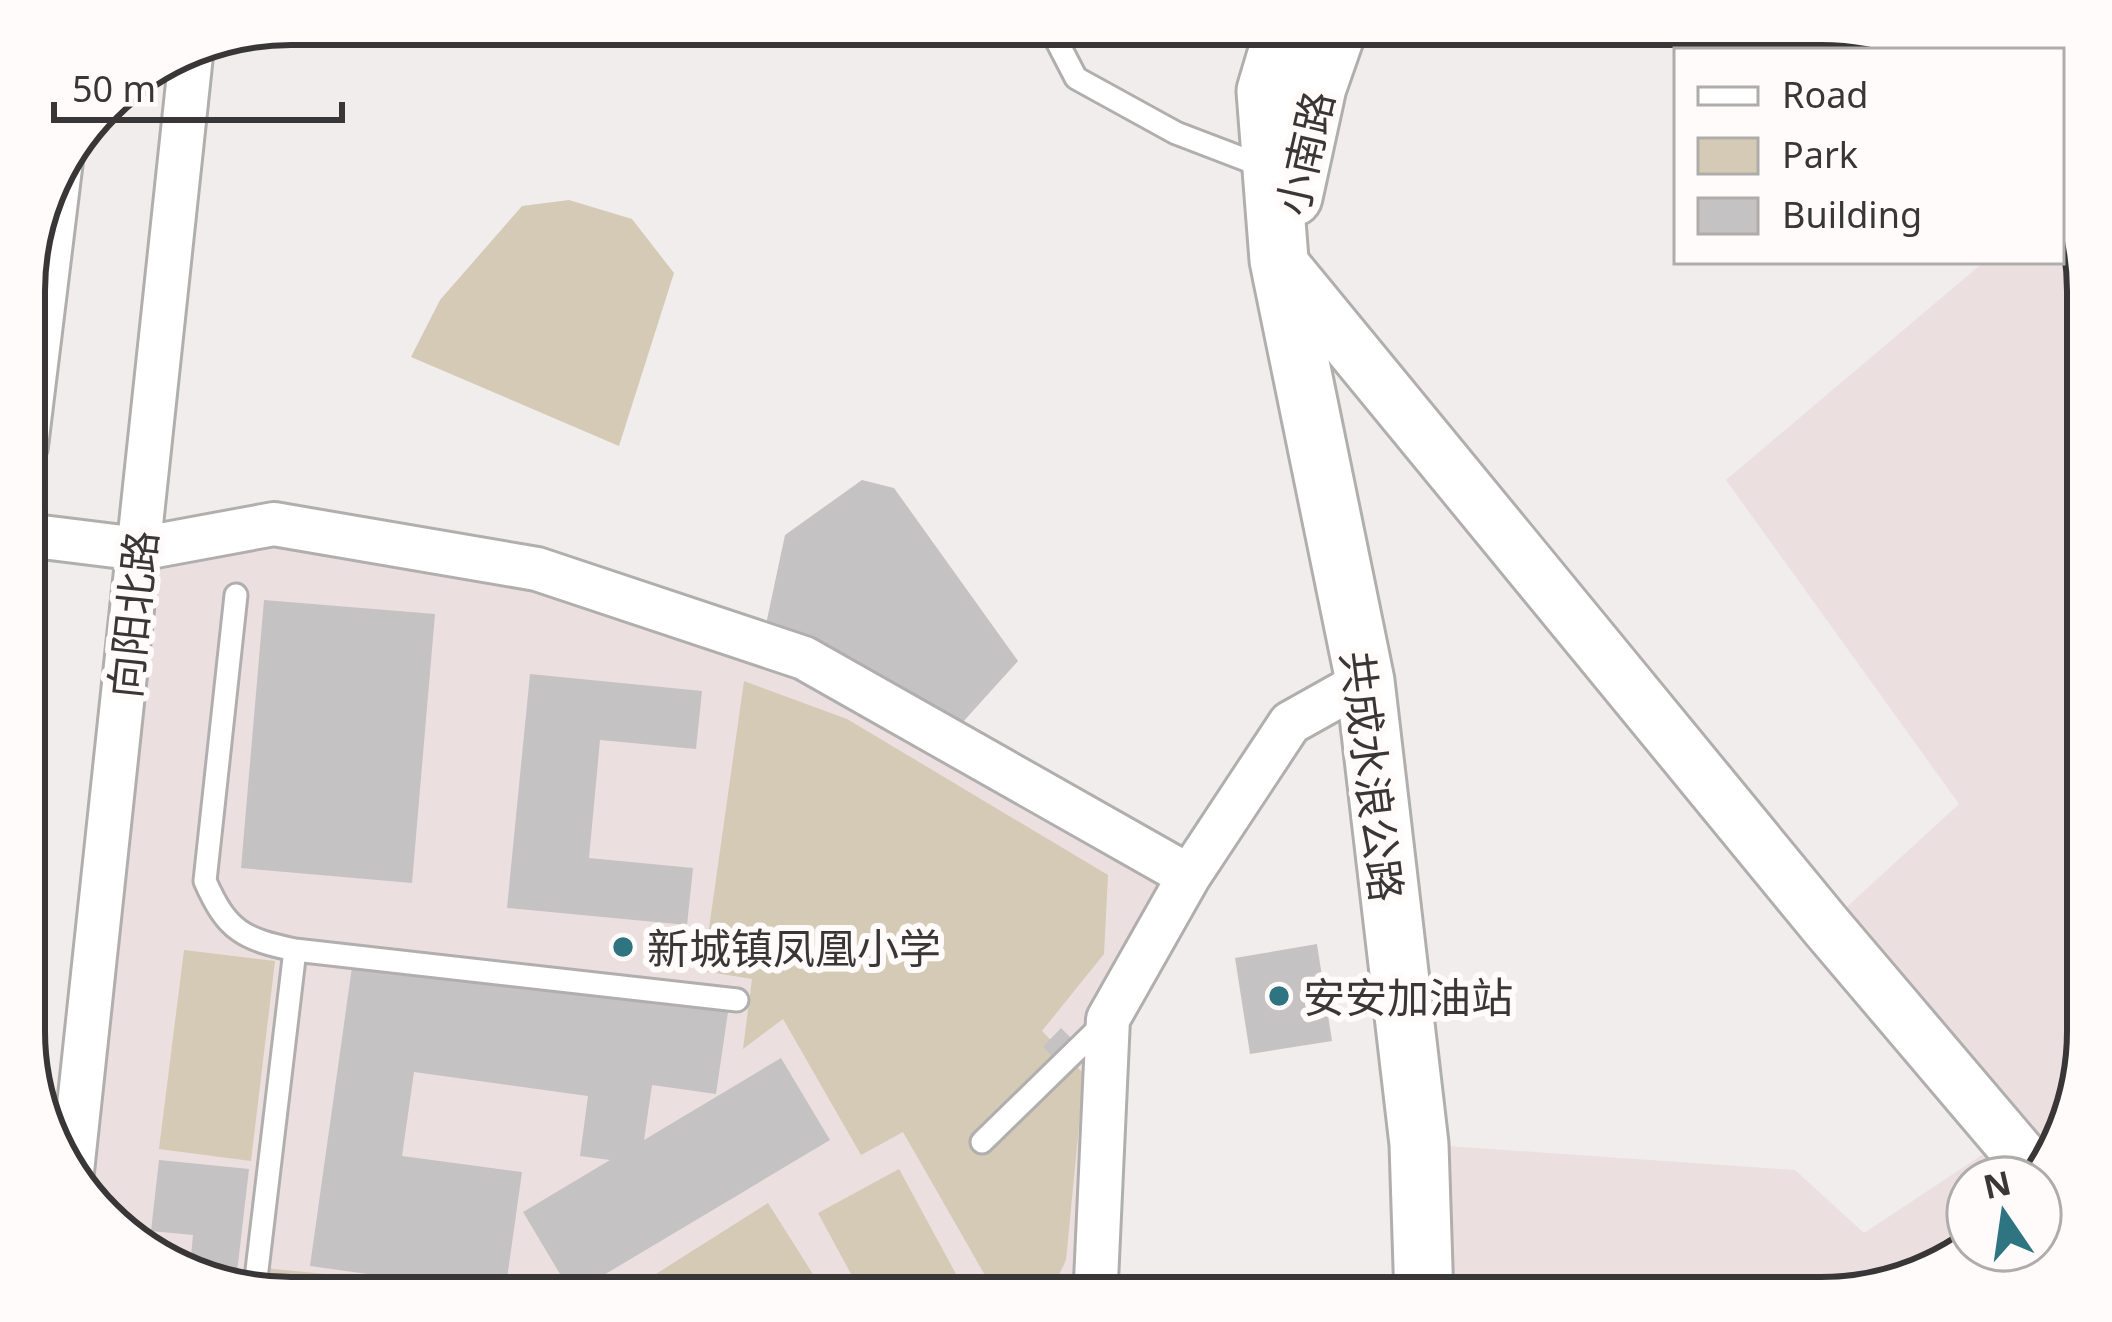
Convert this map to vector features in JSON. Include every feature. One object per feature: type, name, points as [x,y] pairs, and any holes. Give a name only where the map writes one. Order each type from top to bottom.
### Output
[{"type":"main road","name":"小南路","points":[[1279,260],[1284,175],[1266,91],[1280,45]]},
{"type":"main road","name":"小南路","points":[[1284,175],[1332,45]]},
{"type":"main road","name":"共成水浪公路","points":[[1279,260],[1365,681],[1419,1144],[1423,1276]]},
{"type":"street","name":"向阳北路","points":[[75,1147],[188,68]]},
{"type":"street","points":[[45,290],[52,233]]},
{"type":"street","points":[[1279,260],[2019,1154]]},
{"type":"street","points":[[45,538],[139,550],[274,524],[537,569],[804,658],[1189,876]]},
{"type":"street","points":[[1096,1276],[1108,1019],[1189,876],[1290,723],[1365,681]]},
{"type":"lane","points":[[1059,45],[1076,78],[1175,133],[1284,175]]},
{"type":"lane","points":[[236,595],[205,881],[218,912],[237,932],[260,943],[295,950],[737,1000]]},
{"type":"lane","points":[[256,1275],[295,950]]},
{"type":"lane","points":[[982,1142],[1108,1019]]},
{"type":"shaded area","points":[[1692,45],[1858,48],[1693,48]]},
{"type":"shaded area","points":[[2064,259],[2066,1047],[2054,1110],[2033,1154],[1983,1154],[2006,1139],[1826,926],[1959,804],[1726,480],[1981,264],[2064,264]]},
{"type":"shaded area","name":"新城镇凤凰小学","points":[[274,524],[804,658],[1189,876],[1108,1019],[1090,1276],[291,1277],[228,1269],[168,1244],[141,1226],[106,1193],[75,1147],[139,549]]},
{"type":"shaded area","points":[[1419,1144],[1795,1170],[1864,1233],[1944,1180],[1944,1244],[1869,1272],[1837,1276],[1423,1276]]},
{"type":"green space","points":[[569,200],[632,219],[674,273],[619,446],[411,357],[440,300],[522,206]]},
{"type":"green space","points":[[744,681],[847,719],[1108,875],[1104,954],[1042,1031],[1084,1074],[1066,1260],[1058,1277],[986,1277],[903,1132],[861,1155],[783,1019],[743,1049],[752,979],[703,971]]},
{"type":"green space","points":[[184,950],[275,961],[251,1161],[159,1149]]},
{"type":"green space","points":[[899,1169],[957,1277],[852,1277],[818,1213]]},
{"type":"green space","points":[[768,1203],[815,1277],[652,1277]]},
{"type":"green space","points":[[264,1268],[356,1277],[291,1277],[263,1275]]},
{"type":"building","points":[[862,480],[894,488],[1018,661],[962,723],[765,629],[785,535]]},
{"type":"building","points":[[264,600],[435,614],[412,883],[241,868]]},
{"type":"building","points":[[530,674],[702,691],[696,749],[600,740],[589,858],[693,868],[687,925],[507,908]]},
{"type":"building","points":[[1317,944],[1332,1041],[1250,1054],[1235,958]]},
{"type":"building","points":[[353,960],[728,1012],[716,1094],[652,1085],[644,1140],[781,1058],[830,1140],[601,1277],[562,1277],[523,1212],[610,1160],[580,1156],[588,1096],[414,1072],[402,1156],[522,1172],[507,1277],[389,1277],[310,1266]]},
{"type":"building","points":[[1061,1028],[1089,1056],[1070,1074],[1043,1047]]},
{"type":"building","points":[[159,1160],[249,1169],[237,1271],[191,1255],[193,1235],[151,1231]]},
{"type":"place","name":"新城镇凤凰小学","points":[[623,947]]},
{"type":"place","name":"安安加油站","points":[[1279,996]]}]
